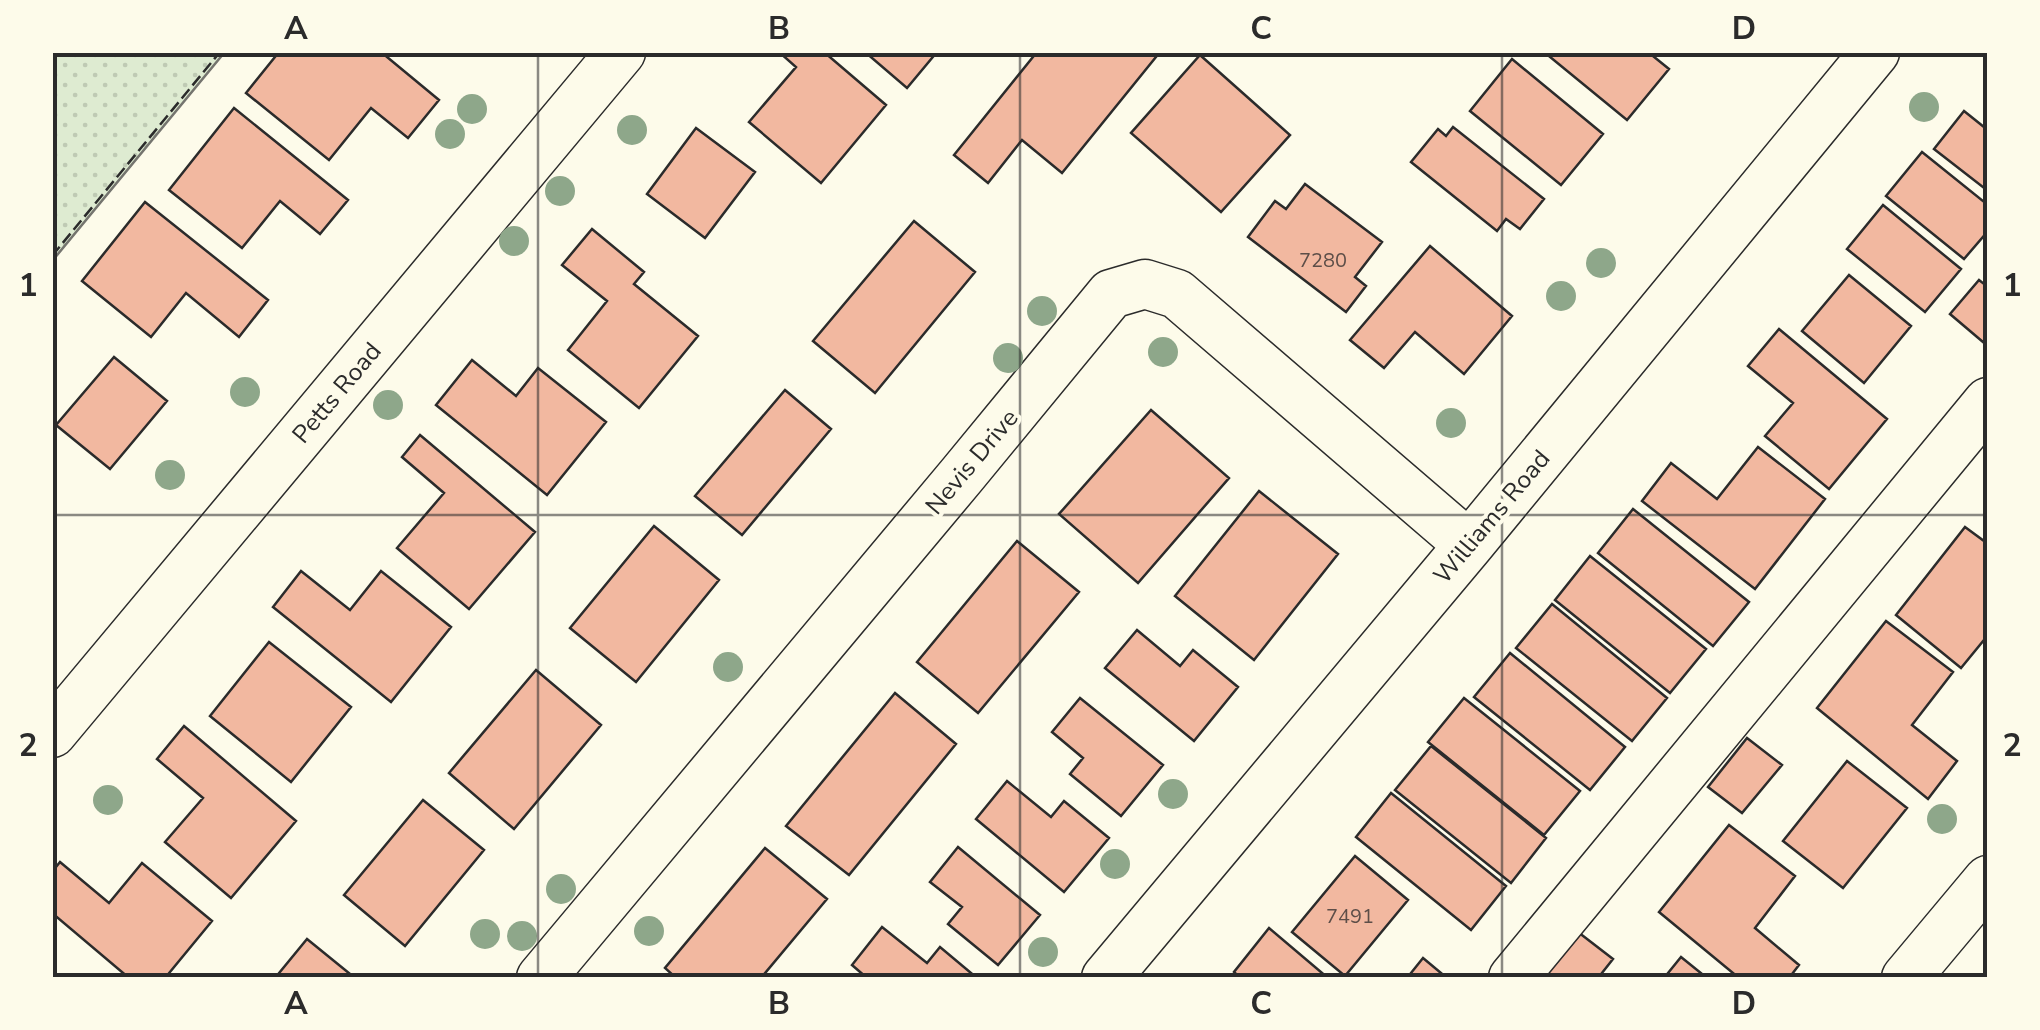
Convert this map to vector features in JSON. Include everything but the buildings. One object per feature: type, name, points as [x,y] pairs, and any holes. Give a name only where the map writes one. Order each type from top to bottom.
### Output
[{"type":"street","name":"Petts Road","points":[[52,734],[621,52]]},
{"type":"street","name":"Williams Road","points":[[1106,978],[1874,52]]},
{"type":"street","name":"Nevis Drive","points":[[541,978],[1111,294],[1145,284],[1177,294],[1469,545]]},
{"type":"street","points":[[1512,978],[1988,402]]},
{"type":"street","points":[[1906,978],[1988,880]]},
{"type":"green space","points":[[52,53],[224,53],[53,260]]},
{"type":"fence","points":[[52,256],[220,52]]}]
